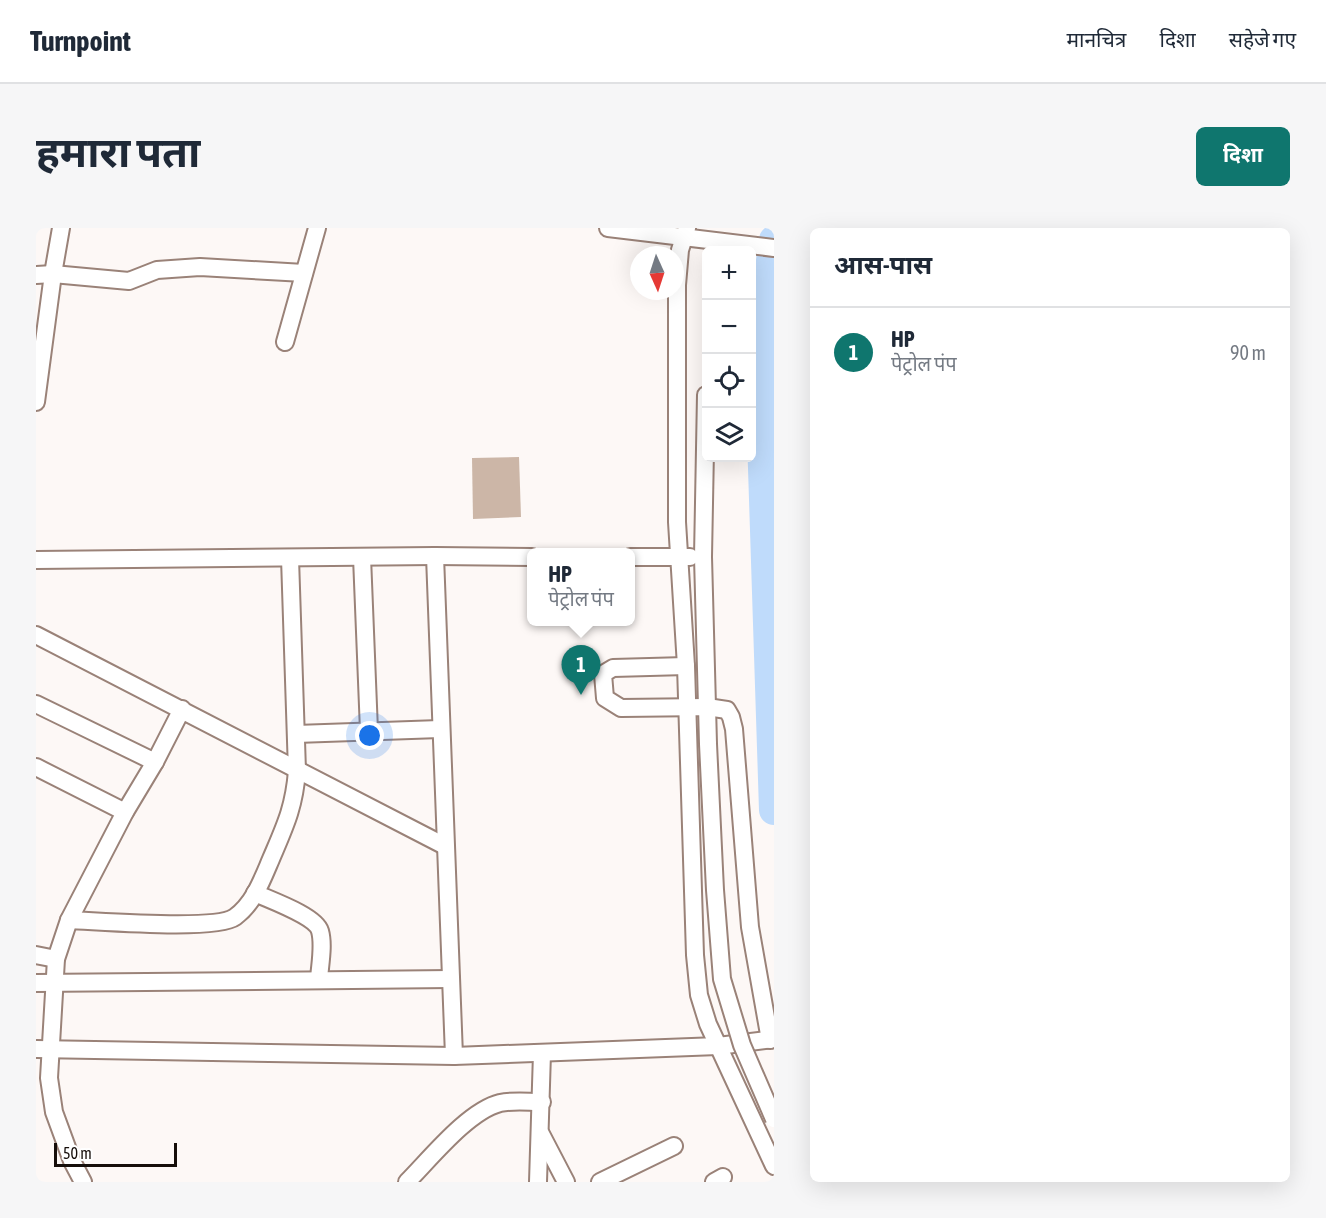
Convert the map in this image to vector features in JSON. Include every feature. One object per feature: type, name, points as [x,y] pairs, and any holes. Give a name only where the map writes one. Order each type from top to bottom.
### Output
[{"type":"street","points":[[36,402],[44,274],[61,228]]},
{"type":"street","points":[[285,342],[317,228]]},
{"type":"street","points":[[608,228],[686,232],[774,248]]},
{"type":"street","points":[[686,232],[680,250],[677,285],[677,522],[686,666],[695,955],[699,995],[708,1024],[774,1166]]},
{"type":"street","points":[[44,274],[129,281],[157,270],[200,267],[304,273]]},
{"type":"street","points":[[706,408],[703,557],[708,744],[722,979],[742,1046],[774,1119]]},
{"type":"street","points":[[435,556],[454,1056]]},
{"type":"street","points":[[362,557],[369,731]]},
{"type":"street","points":[[36,560],[527,557]]},
{"type":"street","points":[[635,557],[703,557]]},
{"type":"street","points":[[69,920],[202,925],[233,919],[250,902],[291,813],[297,771],[290,558]]},
{"type":"street","points":[[36,635],[445,846]]},
{"type":"street","points":[[43,1049],[454,1056],[718,1046],[772,1039],[750,927],[734,729],[731,717],[727,710],[707,707],[621,708],[604,698],[603,674],[613,668],[686,666]]},
{"type":"street","points":[[36,704],[155,762]]},
{"type":"street","points":[[83,1182],[72,1161],[43,1078],[43,1049],[57,959],[69,920],[182,709]]},
{"type":"street","points":[[296,734],[441,729]]},
{"type":"street","points":[[36,767],[125,812]]},
{"type":"street","points":[[255,893],[317,924],[321,941],[319,979]]},
{"type":"street","points":[[36,955],[57,959]]},
{"type":"street","points":[[36,982],[451,979]]},
{"type":"street","points":[[538,1182],[542,1053]]},
{"type":"street","points":[[407,1182],[462,1126],[480,1112],[497,1104],[511,1101],[542,1102]]},
{"type":"street","points":[[540,1133],[566,1182]]},
{"type":"street","points":[[600,1182],[674,1146]]},
{"type":"building","points":[[519,457],[521,517],[473,519],[472,458]]},
{"type":"waterway","points":[[774,240],[759,344],[774,810]]},
{"type":"place","name":"HP","points":[[581,695]]}]
